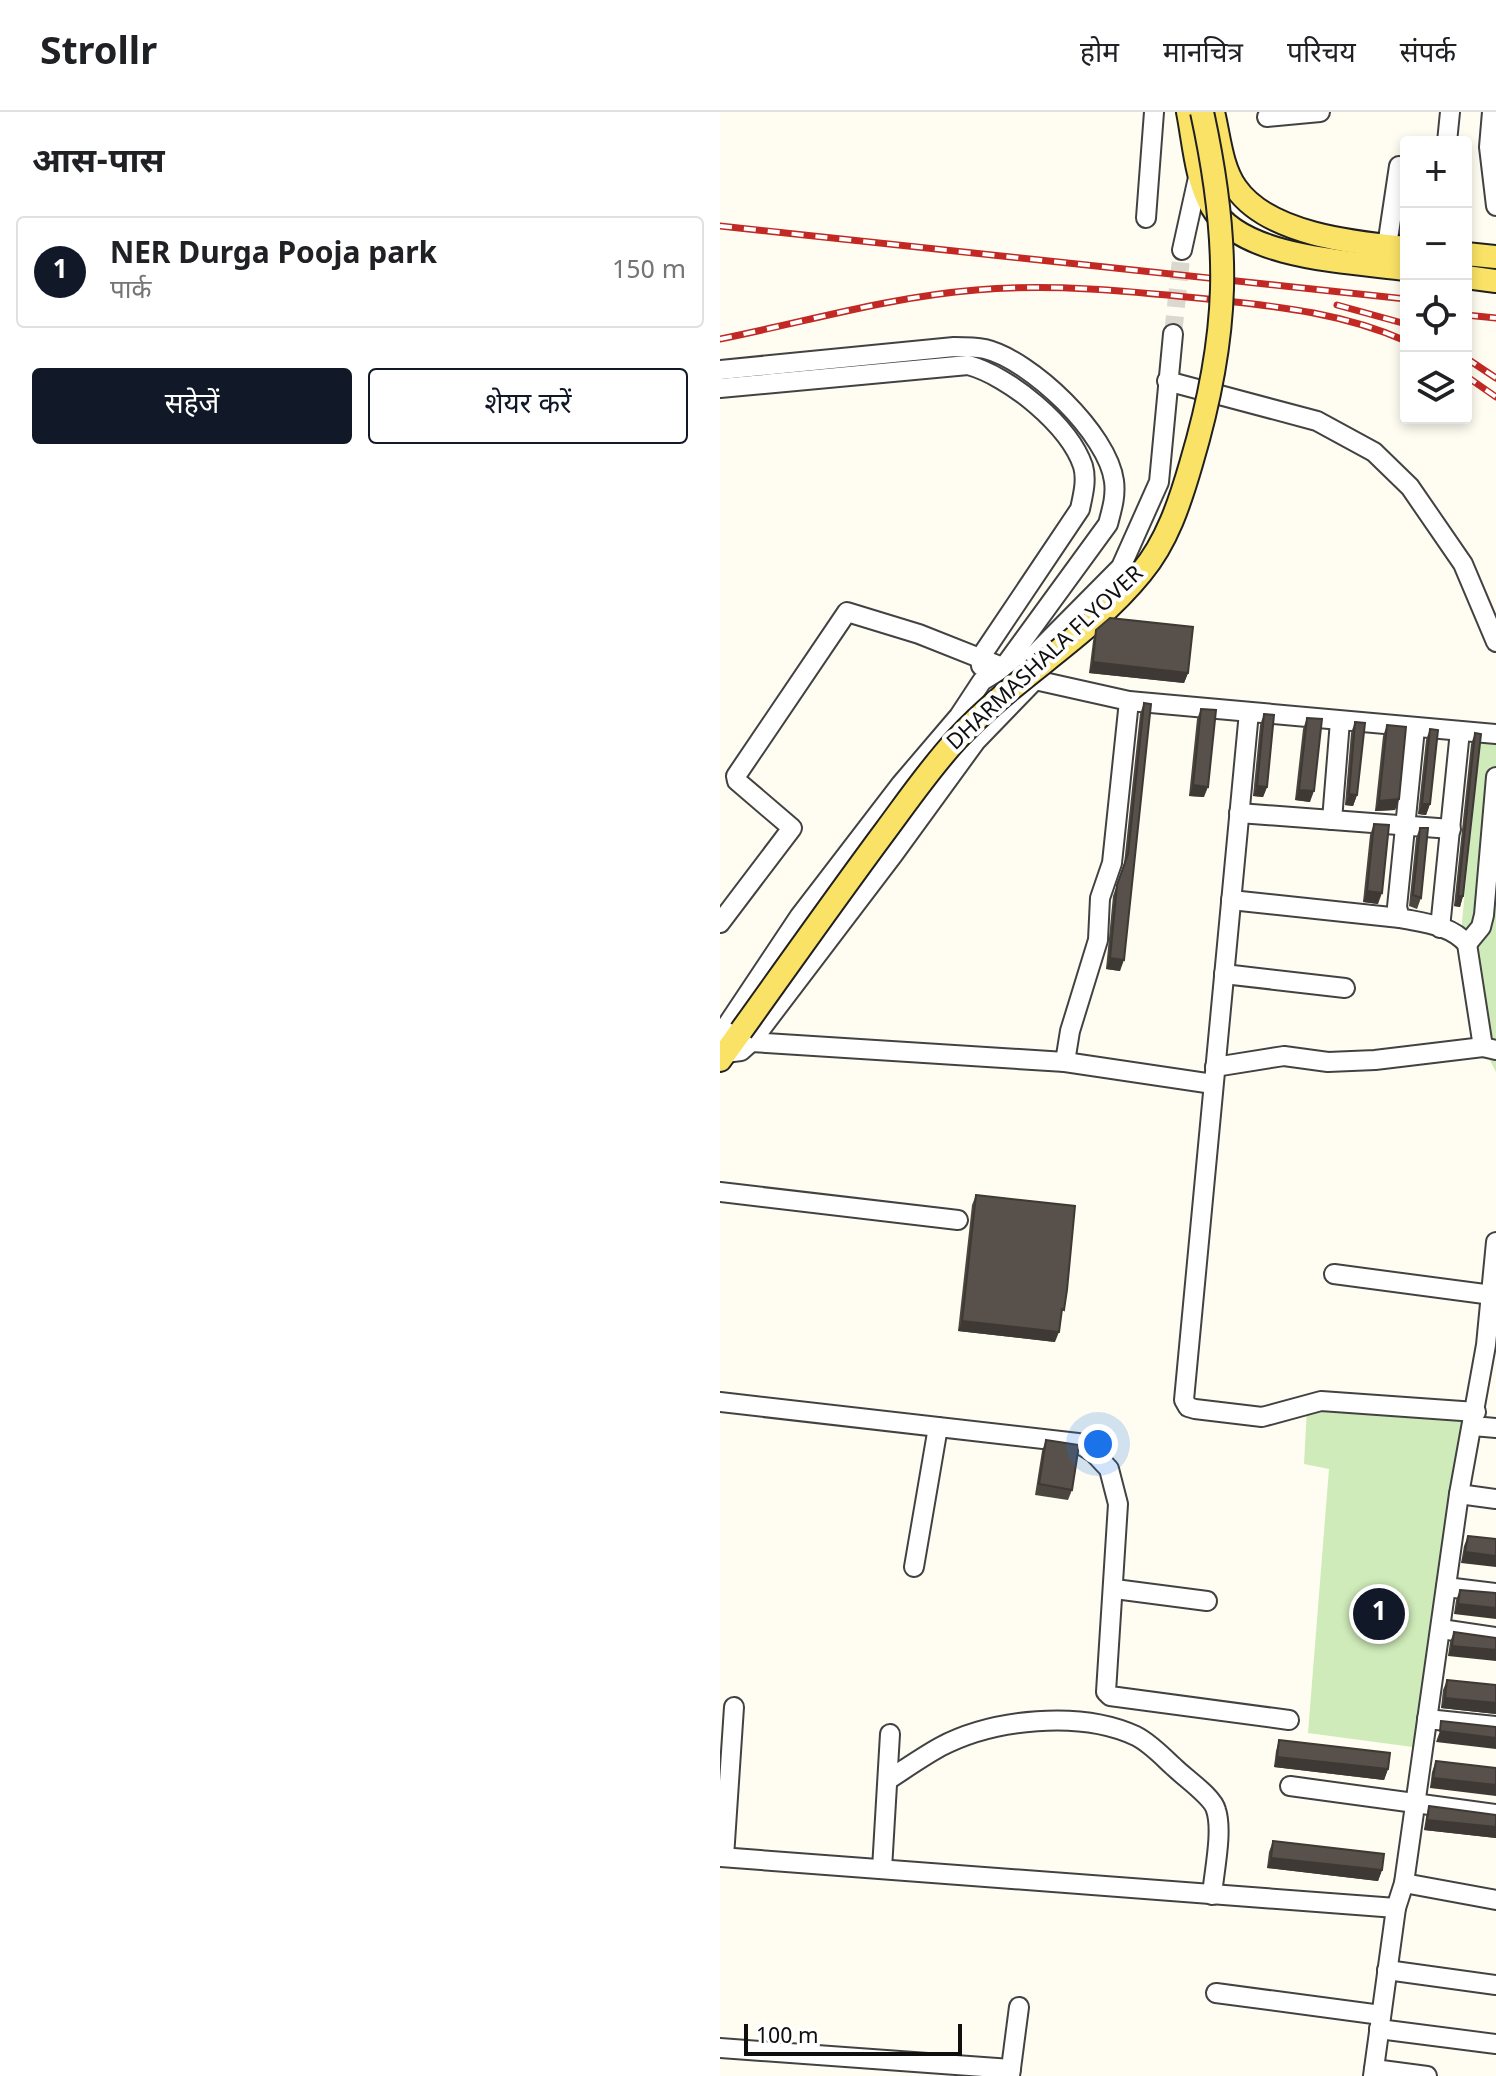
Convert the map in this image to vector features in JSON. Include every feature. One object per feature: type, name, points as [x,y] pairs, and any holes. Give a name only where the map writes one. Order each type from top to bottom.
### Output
[{"type":"main road","points":[[1188,112],[1210,205],[1237,233],[1292,253],[1400,268]]},
{"type":"main road","name":"DHARMASHALA FLYOVER","points":[[722,1057],[746,1037],[871,851],[956,740],[992,705],[1080,633],[1140,575],[1157,553],[1188,477],[1220,342],[1224,293],[1223,250],[1217,184],[1202,112]]},
{"type":"main road","points":[[1213,112],[1227,169],[1235,187],[1248,203],[1288,226],[1396,247]]},
{"type":"main road","points":[[1472,255],[1496,257]]},
{"type":"main road","points":[[1472,278],[1496,281]]},
{"type":"street","points":[[1146,218],[1154,112]]},
{"type":"street","points":[[1267,117],[1320,112]]},
{"type":"street","points":[[1448,136],[1450,112]]},
{"type":"street","points":[[1492,112],[1489,147],[1496,206]]},
{"type":"street","points":[[1396,247],[1399,166]]},
{"type":"street","points":[[1182,250],[1200,170]]},
{"type":"street","points":[[959,716],[1018,674],[1121,567],[1159,482],[1173,334]]},
{"type":"street","points":[[720,370],[968,347],[986,350],[1027,370],[1065,402],[1108,459],[1114,480],[1114,502],[1108,524],[976,741],[893,855],[746,1037]]},
{"type":"street","points":[[720,388],[968,365],[986,369],[1043,411],[1075,447],[1084,469],[1080,509],[980,658],[982,681],[959,716],[901,784],[799,917],[723,1031],[720,1037],[722,1057]]},
{"type":"street","points":[[1167,381],[1317,421],[1374,452],[1410,487],[1463,564],[1496,642]]},
{"type":"street","points":[[720,923],[792,828],[735,779],[844,614],[851,611],[1018,674],[1129,701],[1496,734]]},
{"type":"street","points":[[982,681],[1018,674]]},
{"type":"street","points":[[1065,1062],[1070,1031],[1098,940],[1100,898],[1112,863],[1129,701]]},
{"type":"street","points":[[1249,712],[1184,1400],[1188,1407],[1262,1417],[1321,1401],[1474,1419],[1496,1428]]},
{"type":"street","points":[[1332,820],[1340,721]]},
{"type":"street","points":[[1400,918],[1397,907],[1415,728]]},
{"type":"street","points":[[1440,928],[1460,731]]},
{"type":"street","points":[[1467,944],[1481,927],[1484,915],[1496,777]]},
{"type":"street","points":[[1239,813],[1451,829]]},
{"type":"street","points":[[746,1037],[1214,1075],[1284,1056],[1328,1062],[1489,1048],[1467,944],[1458,933],[1400,918],[1231,900]]},
{"type":"street","points":[[1224,974],[1345,988]]},
{"type":"street","points":[[720,1192],[958,1220]]},
{"type":"street","points":[[1427,2076],[1374,2072],[1459,1494],[1491,1346],[1496,1242]]},
{"type":"street","points":[[1334,1274],[1492,1295]]},
{"type":"street","points":[[720,1402],[1078,1443],[1094,1453],[1109,1469],[1118,1504],[1115,1589],[1105,1685],[1110,1696],[1289,1720]]},
{"type":"street","points":[[914,1567],[938,1427]]},
{"type":"street","points":[[1459,1494],[1496,1499]]},
{"type":"street","points":[[1446,1587],[1496,1593]]},
{"type":"street","points":[[1115,1589],[1207,1601]]},
{"type":"street","points":[[1441,1629],[1496,1637]]},
{"type":"street","points":[[734,1707],[722,1857],[1396,1908]]},
{"type":"street","points":[[1427,1719],[1496,1726]]},
{"type":"street","points":[[888,1780],[941,1746],[1000,1726],[1036,1721],[1071,1721],[1109,1727],[1135,1736],[1150,1745],[1214,1804],[1218,1819],[1212,1895]]},
{"type":"street","points":[[882,1869],[890,1734]]},
{"type":"street","points":[[1290,1786],[1496,1814]]},
{"type":"street","points":[[1404,1883],[1496,1900]]},
{"type":"street","points":[[1387,1970],[1496,1985]]},
{"type":"street","points":[[1216,1993],[1496,2044]]},
{"type":"street","points":[[720,2048],[1011,2073],[1019,2007]]},
{"type":"green space","points":[[1480,738],[1496,740],[1496,1072],[1484,1049],[1461,932]]},
{"type":"green space","points":[[1307,1408],[1475,1415],[1420,1748],[1308,1733],[1329,1469],[1304,1464]]},
{"type":"building","points":[[1110,618],[1193,627],[1188,673],[1093,662],[1096,630]]},
{"type":"building","points":[[1144,703],[1151,704],[1124,960],[1110,958],[1117,885],[1128,854]]},
{"type":"building","points":[[1201,709],[1216,710],[1208,787],[1193,785]]},
{"type":"building","points":[[1264,714],[1274,715],[1267,787],[1257,786]]},
{"type":"building","points":[[1307,718],[1322,719],[1314,791],[1299,790]]},
{"type":"building","points":[[1355,722],[1365,723],[1357,795],[1349,794]]},
{"type":"building","points":[[1387,725],[1406,727],[1399,799],[1379,801]]},
{"type":"building","points":[[1430,729],[1438,730],[1430,804],[1422,804]]},
{"type":"building","points":[[1475,733],[1481,734],[1463,896],[1458,896]]},
{"type":"building","points":[[1374,824],[1389,825],[1382,893],[1367,891]]},
{"type":"building","points":[[1420,828],[1428,828],[1421,898],[1413,895]]},
{"type":"building","points":[[976,1195],[1075,1206],[1067,1290],[1059,1332],[962,1321]]},
{"type":"building","points":[[1046,1440],[1079,1445],[1072,1490],[1039,1484]]},
{"type":"building","points":[[1468,1536],[1496,1539],[1496,1556],[1465,1552]]},
{"type":"building","points":[[1460,1590],[1496,1593],[1496,1608],[1458,1604]]},
{"type":"building","points":[[1454,1632],[1496,1638],[1496,1650],[1452,1646]]},
{"type":"building","points":[[1447,1680],[1496,1685],[1496,1703],[1445,1698]]},
{"type":"building","points":[[1441,1721],[1496,1727],[1496,1738],[1440,1731]]},
{"type":"building","points":[[1279,1740],[1390,1753],[1388,1769],[1277,1757]]},
{"type":"building","points":[[1436,1761],[1496,1768],[1496,1785],[1433,1778]]},
{"type":"building","points":[[1429,1806],[1496,1815],[1496,1827],[1427,1820]]},
{"type":"building","points":[[1273,1841],[1384,1854],[1382,1870],[1271,1858]]},
{"type":"tunnel","points":[[1173,334],[1182,250]]},
{"type":"railway","points":[[720,226],[1400,298]]},
{"type":"railway","points":[[720,339],[911,298],[1037,287],[1127,291],[1290,309],[1360,324],[1400,339]]},
{"type":"railway","points":[[1337,305],[1400,322]]},
{"type":"railway","points":[[1472,316],[1496,318]]},
{"type":"railway","points":[[1472,362],[1496,378]]},
{"type":"railway","points":[[1472,380],[1496,397]]},
{"type":"place","name":"NER Durga Pooja park","points":[[1379,1614]]}]
